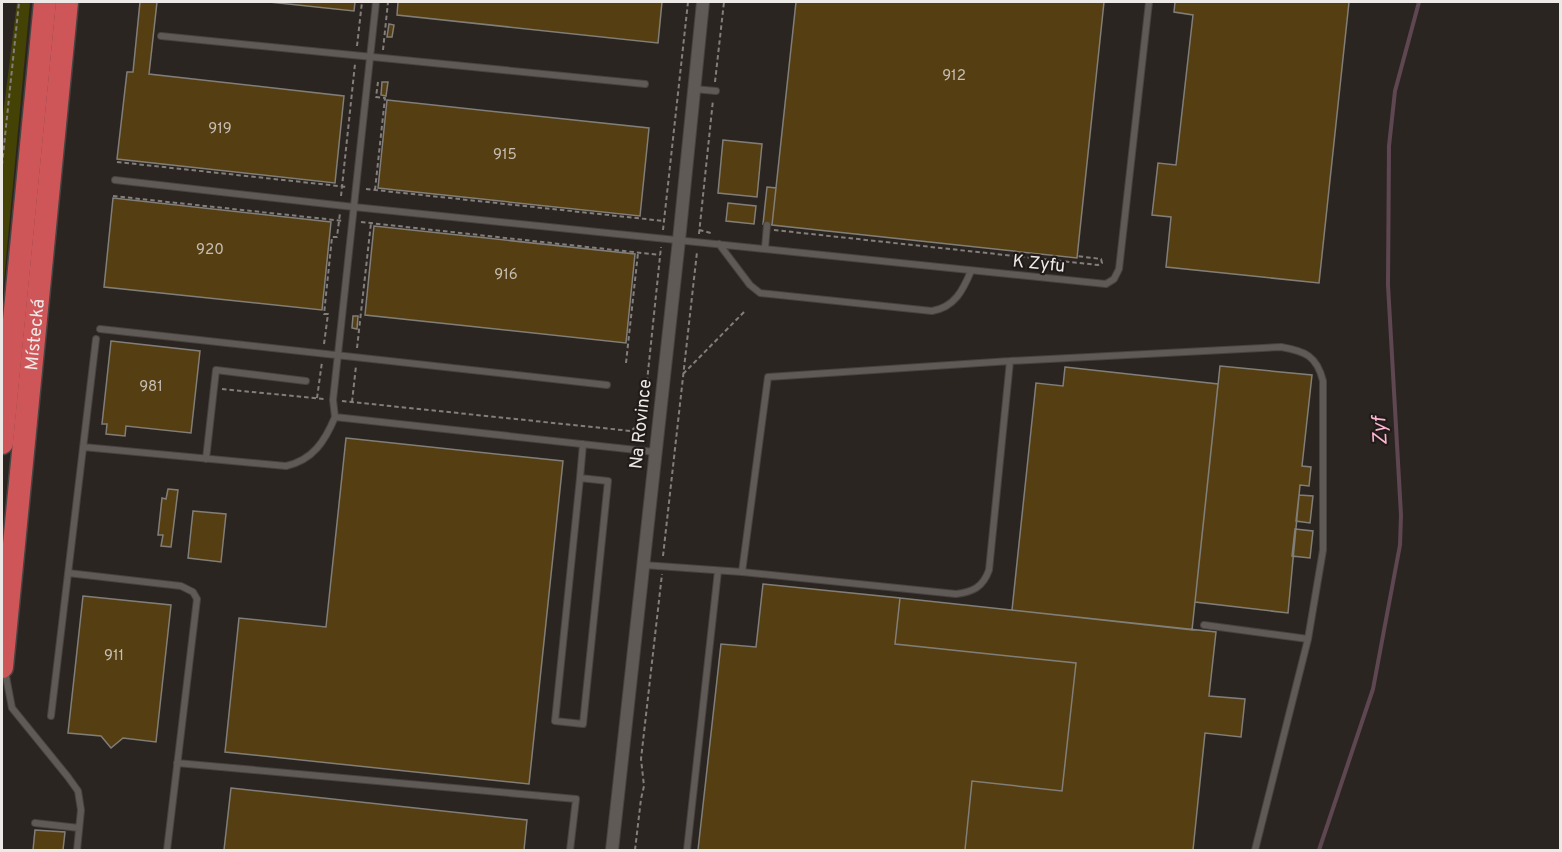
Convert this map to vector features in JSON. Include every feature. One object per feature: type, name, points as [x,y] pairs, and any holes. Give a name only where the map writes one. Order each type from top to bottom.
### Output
[{"type":"highway","name":"Místecká","points":[[2,443],[45,2]]},
{"type":"highway","name":"Místecká","points":[[2,662],[67,2]]},
{"type":"street","name":"Na Rovince","points":[[612,850],[703,2]]},
{"type":"lane","points":[[83,447],[286,466],[300,463],[310,456],[328,433],[335,417],[333,400],[376,2]]},
{"type":"lane","name":"K Zyfu","points":[[115,180],[340,206],[765,248],[1104,285],[1110,283],[1119,269],[1149,2]]},
{"type":"lane","points":[[161,36],[645,84]]},
{"type":"lane","points":[[694,89],[715,91]]},
{"type":"lane","points":[[765,248],[767,227]]},
{"type":"lane","points":[[719,244],[750,285],[760,293],[863,304],[932,311],[941,309],[960,295],[971,270]]},
{"type":"lane","points":[[100,329],[608,385]]},
{"type":"lane","points":[[51,716],[96,339]]},
{"type":"lane","points":[[742,572],[768,377],[1010,361],[1281,347],[1302,352],[1315,360],[1323,381],[1323,550],[1308,639],[1255,850]]},
{"type":"lane","points":[[643,565],[742,572],[956,594],[974,591],[981,585],[989,570],[1010,361]]},
{"type":"lane","points":[[206,459],[216,370],[306,381]]},
{"type":"lane","points":[[335,417],[655,452]]},
{"type":"lane","points":[[580,478],[608,481],[583,724],[555,722],[583,444]]},
{"type":"lane","points":[[687,850],[718,571]]},
{"type":"lane","points":[[68,573],[181,586],[193,592],[197,599],[167,850]]},
{"type":"lane","points":[[1204,625],[1308,639]]},
{"type":"lane","points":[[2,662],[12,708],[78,791],[81,810],[77,850]]},
{"type":"lane","points":[[177,763],[576,799],[570,850]]},
{"type":"lane","points":[[35,823],[79,828]]},
{"type":"path","points":[[2,165],[19,2]]},
{"type":"path","points":[[324,314],[331,237],[338,237],[362,2]]},
{"type":"path","points":[[382,58],[388,2]]},
{"type":"path","points":[[214,388],[631,431],[643,420],[688,2]]},
{"type":"path","points":[[635,850],[644,786],[641,759],[724,2]]},
{"type":"path","points":[[375,190],[386,98],[376,97],[378,82]]},
{"type":"path","points":[[117,162],[664,221]]},
{"type":"path","points":[[113,196],[660,255]]},
{"type":"path","points":[[352,402],[371,224]]},
{"type":"path","points":[[767,227],[1078,263],[1100,265],[1102,263],[1101,259],[1078,256],[1078,263]]},
{"type":"path","points":[[699,230],[721,234]]},
{"type":"path","points":[[626,363],[638,253]]},
{"type":"path","points":[[682,374],[745,311]]},
{"type":"shaded area","points":[[17,2],[30,2],[2,302],[2,123]]},
{"type":"building","points":[[140,2],[157,2],[149,74],[344,96],[335,183],[117,159],[127,72],[133,72]]},
{"type":"building","points":[[269,2],[355,2],[354,11]]},
{"type":"building","points":[[398,2],[662,2],[658,43],[397,15]]},
{"type":"building","points":[[796,2],[1104,2],[1077,258],[772,225]]},
{"type":"building","points":[[1175,2],[1349,2],[1319,283],[1166,267],[1171,217],[1152,215],[1158,163],[1176,165],[1193,15],[1174,12]]},
{"type":"building","points":[[389,24],[394,25],[392,37],[387,37]]},
{"type":"building","points":[[382,82],[388,82],[386,96],[381,95]]},
{"type":"building","points":[[387,100],[649,128],[640,216],[378,188]]},
{"type":"building","points":[[723,140],[762,144],[757,197],[718,193]]},
{"type":"building","points":[[767,187],[776,188],[772,225],[763,224]]},
{"type":"building","points":[[113,198],[331,222],[322,310],[104,287]]},
{"type":"building","points":[[728,203],[756,206],[754,224],[726,221]]},
{"type":"building","points":[[374,226],[635,254],[626,343],[365,315]]},
{"type":"building","points":[[353,316],[358,316],[357,329],[352,328]]},
{"type":"building","points":[[111,341],[200,351],[191,433],[126,426],[125,436],[106,434],[107,424],[102,424]]},
{"type":"building","points":[[1220,366],[1312,375],[1302,466],[1311,467],[1309,486],[1300,485],[1288,613],[1195,602]]},
{"type":"building","points":[[1065,367],[1218,384],[1192,630],[1012,610],[1036,383],[1063,386]]},
{"type":"building","points":[[346,438],[563,461],[529,784],[225,752],[239,618],[326,627]]},
{"type":"building","points":[[168,489],[178,490],[171,547],[161,546],[163,535],[158,535],[162,498],[166,499]]},
{"type":"building","points":[[1299,495],[1313,496],[1310,523],[1296,521]]},
{"type":"building","points":[[193,511],[226,514],[221,562],[188,558]]},
{"type":"building","points":[[1295,529],[1313,531],[1310,558],[1292,556]]},
{"type":"building","points":[[763,584],[900,598],[895,644],[1076,663],[1062,791],[972,781],[965,850],[698,850],[721,644],[756,647]]},
{"type":"building","points":[[83,596],[171,605],[156,742],[123,738],[111,748],[101,736],[68,733]]},
{"type":"building","points":[[900,598],[1216,632],[1209,696],[1245,699],[1241,737],[1205,733],[1193,850],[965,850],[972,781],[1062,791],[1076,663],[895,644]]},
{"type":"building","points":[[231,788],[527,820],[524,850],[224,850]]},
{"type":"building","points":[[35,830],[65,832],[63,850],[33,850]]},
{"type":"waterway","name":"Zyf","points":[[1319,850],[1373,689],[1400,545],[1401,515],[1388,285],[1389,146],[1395,91],[1419,2]]}]
